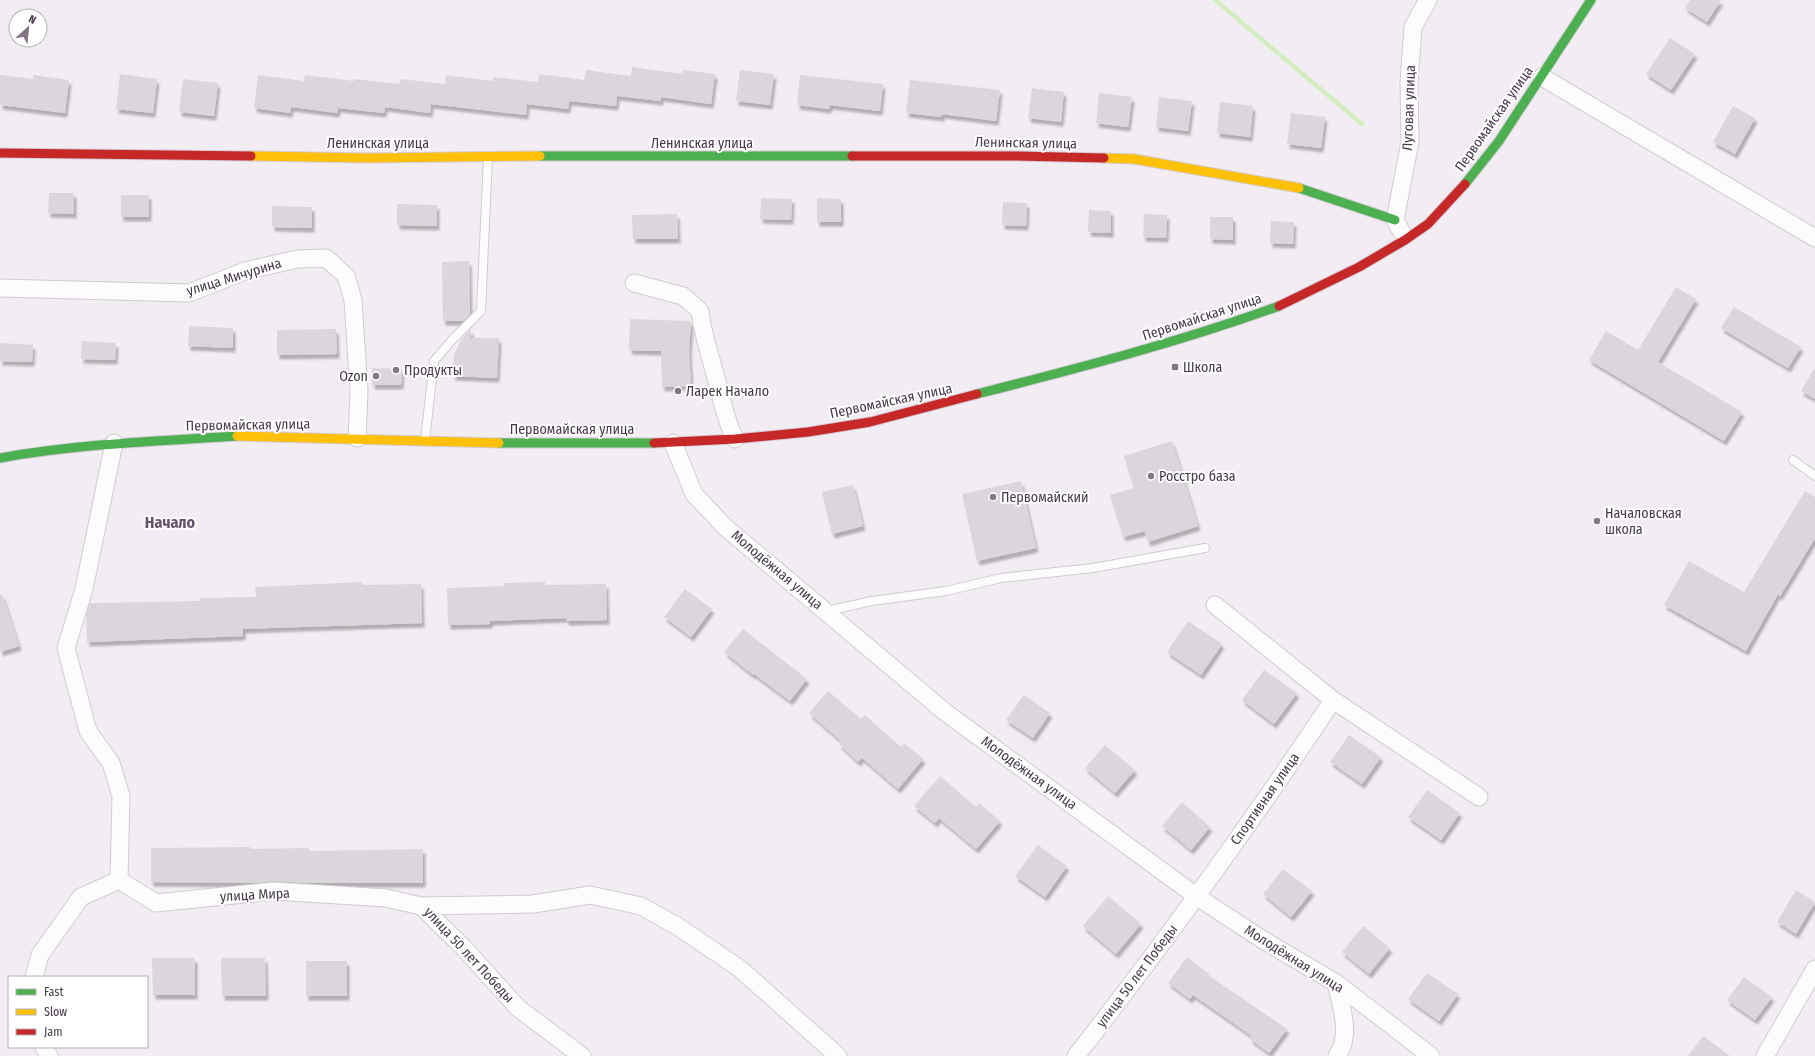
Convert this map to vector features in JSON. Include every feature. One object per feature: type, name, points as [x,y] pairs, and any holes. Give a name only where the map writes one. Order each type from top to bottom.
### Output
[{"type":"main road","name":"Первомайская улица","points":[[0,458],[45,450],[114,443],[242,436],[553,444],[673,443],[808,432],[870,422],[1016,386],[1161,346],[1216,329],[1286,304],[1350,272],[1405,240],[1428,224],[1456,195],[1499,141],[1591,0]]},
{"type":"main road","name":"Ленинская улица","points":[[0,153],[368,158],[488,156],[1016,156],[1134,159],[1293,186],[1395,220]]},
{"type":"street","name":"Луговая улица","points":[[1395,220],[1410,142],[1409,83],[1412,27],[1428,0]]},
{"type":"street","points":[[1542,76],[1815,238]]},
{"type":"street","points":[[1395,220],[1405,240]]},
{"type":"street","name":"улица Мичурина","points":[[0,288],[189,293],[245,271],[297,259],[326,258],[346,276],[353,300],[359,391],[357,438]]},
{"type":"street","points":[[634,283],[683,296],[700,311],[702,330],[726,421],[734,439]]},
{"type":"street","points":[[34,976],[40,954],[81,897],[118,880],[121,796],[111,763],[88,731],[66,648],[84,589],[114,443]]},
{"type":"street","name":"Молодёжная улица","points":[[673,443],[694,494],[725,527],[945,712],[1196,896],[1263,940],[1336,983],[1432,1056]]},
{"type":"street","points":[[1215,605],[1333,700],[1479,797]]},
{"type":"street","name":"Спортивная улица","points":[[1196,896],[1281,778],[1333,700]]},
{"type":"street","name":"улица Мира","points":[[118,880],[156,903],[274,891],[386,898],[422,906]]},
{"type":"street","name":"улица 50 лет Победы","points":[[422,906],[533,904],[590,895],[641,906],[677,926],[739,968],[838,1056]]},
{"type":"street","name":"улица 50 лет Победы","points":[[1076,1056],[1126,993],[1196,896]]},
{"type":"street","name":"улица 50 лет Победы","points":[[422,906],[463,947],[518,1008],[582,1056]]},
{"type":"street","points":[[1765,1056],[1815,969]]},
{"type":"street","points":[[1336,983],[1345,1021],[1341,1050],[1337,1056]]},
{"type":"lane","points":[[425,440],[434,361],[452,340],[481,311],[488,156]]},
{"type":"lane","points":[[1793,460],[1815,476]]},
{"type":"lane","points":[[826,612],[872,601],[946,591],[1001,578],[1093,568],[1204,548]]},
{"type":"building","points":[[1690,0],[1721,0],[1707,22],[1685,8]]},
{"type":"building","points":[[1670,38],[1695,54],[1671,90],[1646,74]]},
{"type":"building","points":[[632,67],[683,74],[683,70],[715,74],[711,104],[661,97],[661,101],[617,96],[616,106],[569,101],[568,109],[527,104],[526,115],[431,104],[430,113],[385,107],[384,113],[338,108],[337,113],[291,107],[290,113],[254,108],[258,75],[304,81],[305,75],[354,81],[354,79],[400,84],[401,79],[445,84],[446,75],[493,81],[493,77],[538,82],[539,74],[584,80],[586,70],[631,76]]},
{"type":"building","points":[[740,70],[774,74],[770,105],[736,101]]},
{"type":"building","points":[[120,74],[157,79],[153,113],[116,109]]},
{"type":"building","points":[[0,75],[33,79],[33,75],[69,80],[65,113],[0,105]]},
{"type":"building","points":[[800,75],[883,84],[880,111],[830,105],[829,109],[797,105]]},
{"type":"building","points":[[183,79],[218,83],[214,116],[179,112]]},
{"type":"building","points":[[910,80],[1000,90],[996,121],[942,114],[942,117],[906,113]]},
{"type":"building","points":[[1032,88],[1064,92],[1061,122],[1028,118]]},
{"type":"building","points":[[1099,93],[1132,97],[1128,127],[1096,123]]},
{"type":"building","points":[[1159,97],[1192,101],[1188,131],[1156,127]]},
{"type":"building","points":[[1220,102],[1253,106],[1250,137],[1217,133]]},
{"type":"building","points":[[1733,106],[1755,118],[1735,154],[1713,142]]},
{"type":"building","points":[[1291,113],[1325,117],[1321,148],[1287,144]]},
{"type":"building","points":[[49,193],[74,193],[74,214],[48,213]]},
{"type":"building","points":[[121,195],[149,195],[149,217],[121,217]]},
{"type":"building","points":[[761,198],[792,199],[791,220],[760,219]]},
{"type":"building","points":[[817,198],[841,199],[841,222],[817,222]]},
{"type":"building","points":[[1003,202],[1027,203],[1026,226],[1002,225]]},
{"type":"building","points":[[397,204],[437,205],[437,226],[397,225]]},
{"type":"building","points":[[272,206],[312,207],[312,228],[272,227]]},
{"type":"building","points":[[1089,210],[1111,211],[1111,233],[1088,232]]},
{"type":"building","points":[[677,214],[678,239],[633,239],[632,215]]},
{"type":"building","points":[[1144,214],[1167,215],[1166,238],[1143,237]]},
{"type":"building","points":[[1210,217],[1233,217],[1233,240],[1210,239]]},
{"type":"building","points":[[1271,221],[1294,222],[1293,244],[1270,243]]},
{"type":"building","points":[[469,261],[470,314],[463,321],[443,321],[442,262]]},
{"type":"building","points":[[1676,287],[1696,299],[1658,362],[1742,412],[1724,441],[1589,360],[1606,331],[1638,350]]},
{"type":"building","points":[[1734,307],[1801,347],[1788,368],[1721,328]]},
{"type":"building","points":[[630,319],[691,321],[689,352],[691,386],[662,387],[661,351],[629,350]]},
{"type":"building","points":[[189,326],[233,328],[233,348],[188,346]]},
{"type":"building","points":[[336,329],[337,354],[277,355],[277,330]]},
{"type":"building","points":[[471,329],[471,338],[499,338],[497,378],[453,376],[454,355],[462,338]]},
{"type":"building","points":[[82,341],[116,343],[115,360],[81,359]]},
{"type":"building","points":[[0,343],[33,345],[32,362],[0,361]]},
{"type":"building","points":[[1815,367],[1815,399],[1801,391]]},
{"type":"building","points":[[372,368],[402,369],[401,385],[372,385]]},
{"type":"building","points":[[1172,441],[1198,526],[1148,542],[1145,531],[1123,537],[1110,495],[1134,488],[1124,456]]},
{"type":"building","points":[[1021,481],[1036,548],[977,561],[962,494]]},
{"type":"building","points":[[853,485],[863,526],[832,534],[822,492]]},
{"type":"building","points":[[1805,491],[1815,497],[1815,538],[1780,596],[1778,594],[1746,651],[1664,605],[1689,561],[1744,592]]},
{"type":"building","points":[[362,582],[362,585],[421,584],[422,623],[243,629],[243,636],[87,642],[86,615],[90,603],[200,601],[200,598],[256,597],[255,587]]},
{"type":"building","points":[[545,582],[545,585],[606,584],[607,620],[566,621],[566,618],[490,621],[490,624],[448,625],[447,588],[504,586],[504,583]]},
{"type":"building","points":[[685,589],[712,609],[691,637],[664,617]]},
{"type":"building","points":[[2,594],[19,646],[0,652],[0,595]]},
{"type":"building","points":[[1188,621],[1222,644],[1201,675],[1167,652]]},
{"type":"building","points":[[743,629],[807,679],[790,701],[724,652]]},
{"type":"building","points":[[1264,670],[1297,693],[1274,724],[1242,700]]},
{"type":"building","points":[[828,691],[861,719],[865,715],[901,747],[904,743],[923,759],[898,789],[862,758],[858,762],[839,744],[841,741],[809,713]]},
{"type":"building","points":[[1024,695],[1050,713],[1033,738],[1006,720]]},
{"type":"building","points":[[1349,735],[1381,757],[1362,784],[1330,762]]},
{"type":"building","points":[[1105,745],[1135,770],[1115,793],[1085,768]]},
{"type":"building","points":[[940,776],[976,807],[979,803],[1000,821],[976,849],[939,818],[935,823],[914,806]]},
{"type":"building","points":[[1427,790],[1460,813],[1441,840],[1408,817]]},
{"type":"building","points":[[1182,802],[1210,827],[1191,850],[1162,826]]},
{"type":"building","points":[[1038,845],[1067,866],[1045,897],[1015,876]]},
{"type":"building","points":[[250,847],[250,849],[309,848],[309,851],[423,849],[423,883],[310,883],[275,881],[252,883],[151,882],[151,848]]},
{"type":"building","points":[[1283,869],[1312,891],[1291,917],[1263,894]]},
{"type":"building","points":[[1796,890],[1815,902],[1796,934],[1777,922]]},
{"type":"building","points":[[1108,896],[1141,924],[1116,954],[1083,926]]},
{"type":"building","points":[[1363,926],[1390,948],[1369,974],[1342,952]]},
{"type":"building","points":[[1187,957],[1209,974],[1208,975],[1287,1029],[1269,1053],[1250,1039],[1252,1036],[1193,995],[1190,999],[1168,983]]},
{"type":"building","points":[[152,958],[195,958],[195,995],[153,995]]},
{"type":"building","points":[[221,958],[265,958],[266,996],[222,996]]},
{"type":"building","points":[[306,961],[347,961],[347,996],[306,996]]},
{"type":"building","points":[[1427,973],[1458,994],[1439,1021],[1408,999]]},
{"type":"building","points":[[1744,977],[1772,997],[1755,1020],[1727,1000]]},
{"type":"building","points":[[1703,1036],[1730,1056],[1688,1056]]},
{"type":"waterway","points":[[1215,0],[1362,124]]},
{"type":"traffic: fast","points":[[1465,184],[1499,141],[1591,0]]},
{"type":"traffic: fast","points":[[540,156],[852,156]]},
{"type":"traffic: fast","points":[[1299,188],[1395,220]]},
{"type":"traffic: fast","points":[[977,394],[1167,343],[1279,306]]},
{"type":"traffic: fast","points":[[0,458],[88,446],[237,436]]},
{"type":"traffic: fast","points":[[499,443],[654,443]]},
{"type":"traffic: slow","points":[[251,156],[368,158],[540,156]]},
{"type":"traffic: slow","points":[[1104,158],[1134,159],[1299,188]]},
{"type":"traffic: slow","points":[[237,436],[499,443]]},
{"type":"traffic: jam","points":[[0,153],[251,156]]},
{"type":"traffic: jam","points":[[852,156],[1016,156],[1104,158]]},
{"type":"traffic: jam","points":[[1279,306],[1359,267],[1405,240],[1428,224],[1465,184]]},
{"type":"traffic: jam","points":[[654,443],[735,439],[808,432],[870,422],[977,394]]},
{"type":"place","name":"Школа","points":[[1175,367]]},
{"type":"place","name":"Продукты","points":[[396,370]]},
{"type":"place","name":"Ozon","points":[[376,376]]},
{"type":"place","name":"Ларек Начало","points":[[678,391]]},
{"type":"place","name":"Росстро база","points":[[1151,476]]},
{"type":"place","name":"Первомайский","points":[[993,497]]},
{"type":"place","name":"Началовская школа","points":[[1597,521]]},
{"type":"district","name":"Начало","points":[[170,522]]}]
